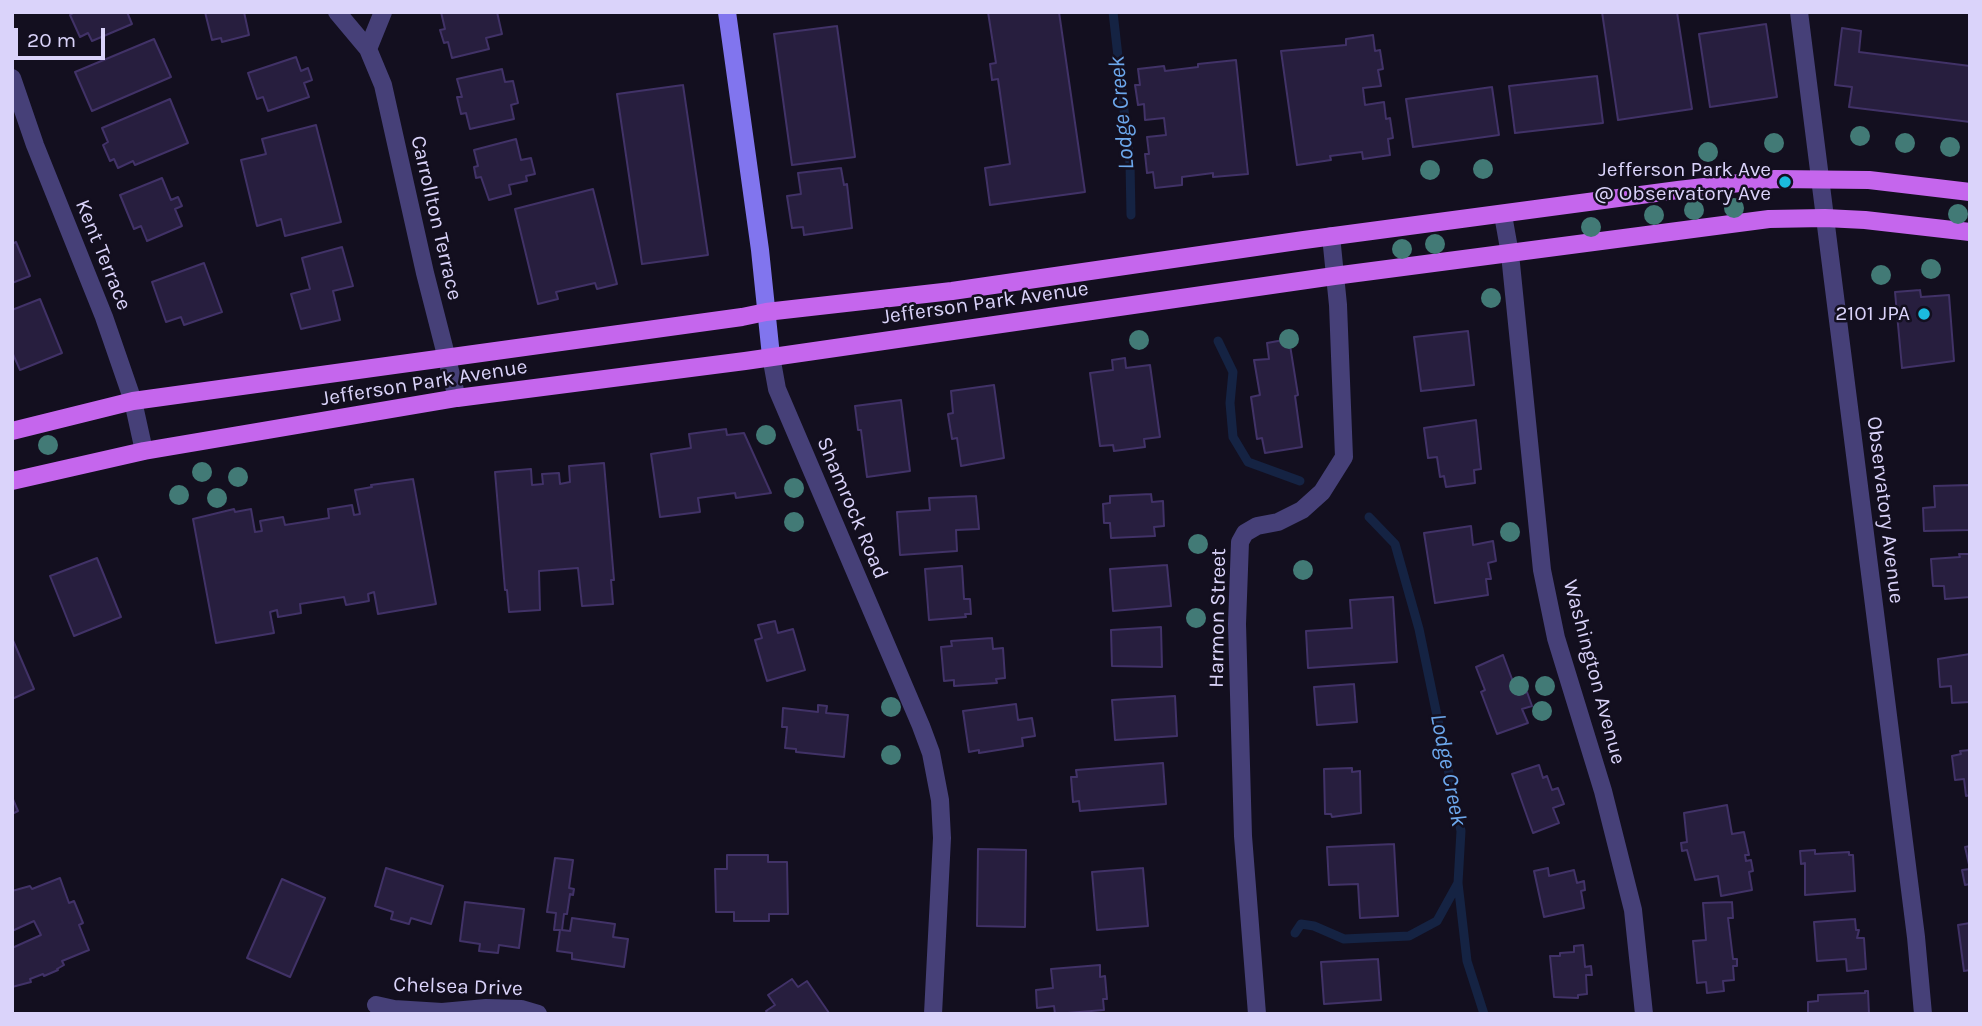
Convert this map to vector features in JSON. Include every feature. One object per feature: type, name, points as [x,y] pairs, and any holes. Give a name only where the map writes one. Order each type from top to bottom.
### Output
[{"type":"main road","name":"Jefferson Park Avenue","points":[[12,431],[133,401],[766,312],[952,291],[1331,236],[1775,179],[1869,180],[1970,192]]},
{"type":"main road","name":"Jefferson Park Avenue","points":[[12,481],[144,451],[457,398],[1334,276],[1769,219],[1825,218],[1970,232]]},
{"type":"street","name":"Carrollton Terrace","points":[[337,12],[368,49],[383,85],[457,398]]},
{"type":"street","points":[[368,49],[383,12]]},
{"type":"street","name":"Shamrock Road","points":[[727,12],[760,250],[771,356],[778,389],[931,753],[940,800],[942,838],[933,1013]]},
{"type":"street","name":"Observatory Avenue","points":[[1800,12],[1819,181],[1915,924],[1923,1014]]},
{"type":"street","name":"Kent Terrace","points":[[12,78],[35,145],[104,317],[133,401],[144,451]]},
{"type":"street","name":"Washington Avenue","points":[[1503,215],[1510,254],[1542,570],[1556,638],[1603,791],[1633,910],[1644,1014]]},
{"type":"street","name":"Harmon Street","points":[[1257,1014],[1243,836],[1237,624],[1240,542],[1245,533],[1257,526],[1278,522],[1302,510],[1322,492],[1344,457],[1331,236]]},
{"type":"street","name":"Chelsea Drive","points":[[376,1005],[442,1012],[486,1008],[521,1009],[538,1014]]},
{"type":"building","points":[[75,12],[127,12],[132,24],[92,41],[88,33],[80,37],[70,15]]},
{"type":"building","points":[[205,12],[244,12],[249,35],[222,42],[221,38],[212,40]]},
{"type":"building","points":[[441,12],[497,12],[502,34],[486,38],[489,49],[452,58],[448,42],[444,43],[440,30],[445,29]]},
{"type":"building","points":[[988,12],[1059,12],[1085,192],[990,205],[985,168],[1010,164],[998,79],[992,80],[990,64],[996,63]]},
{"type":"building","points":[[1602,12],[1677,12],[1692,109],[1618,120]]},
{"type":"building","points":[[1766,24],[1777,97],[1710,107],[1699,34]]},
{"type":"building","points":[[837,26],[855,157],[792,165],[774,34]]},
{"type":"building","points":[[1842,28],[1861,31],[1859,52],[1970,66],[1970,122],[1849,107],[1852,87],[1835,85]]},
{"type":"building","points":[[1373,35],[1375,51],[1380,50],[1383,69],[1378,70],[1381,86],[1363,88],[1365,105],[1384,102],[1386,119],[1390,118],[1393,138],[1388,139],[1390,155],[1363,159],[1362,152],[1330,156],[1331,160],[1297,165],[1281,51],[1346,45],[1346,39]]},
{"type":"building","points":[[154,39],[171,77],[92,111],[75,72]]},
{"type":"building","points":[[296,57],[301,71],[308,68],[312,80],[304,83],[309,97],[268,111],[263,97],[257,99],[248,73]]},
{"type":"building","points":[[1236,60],[1248,174],[1213,177],[1213,173],[1182,177],[1182,185],[1155,188],[1153,172],[1147,173],[1147,137],[1166,135],[1164,118],[1145,120],[1144,104],[1138,105],[1135,85],[1140,85],[1138,69],[1164,66],[1165,71]]},
{"type":"building","points":[[502,69],[505,82],[513,81],[518,103],[511,105],[514,119],[470,129],[466,113],[461,114],[457,97],[462,97],[457,79]]},
{"type":"building","points":[[1597,76],[1603,123],[1515,133],[1509,86]]},
{"type":"building","points":[[683,85],[708,255],[642,264],[617,94]]},
{"type":"building","points":[[1492,87],[1499,135],[1413,147],[1406,99]]},
{"type":"building","points":[[170,99],[188,143],[135,165],[133,161],[118,168],[114,159],[110,161],[103,145],[108,142],[102,128]]},
{"type":"building","points":[[316,125],[341,222],[285,236],[281,219],[257,226],[241,160],[266,154],[262,139]]},
{"type":"building","points":[[516,139],[521,160],[531,158],[535,174],[526,176],[527,181],[509,185],[511,194],[489,200],[481,177],[476,178],[474,167],[478,166],[474,150]]},
{"type":"building","points":[[841,168],[844,185],[847,184],[852,228],[804,235],[803,227],[792,228],[787,196],[801,194],[798,173]]},
{"type":"building","points":[[162,178],[171,200],[178,197],[182,206],[175,209],[182,226],[147,241],[141,226],[134,229],[120,195]]},
{"type":"building","points":[[593,189],[617,284],[597,289],[595,283],[556,292],[558,299],[538,304],[515,209]]},
{"type":"building","points":[[16,242],[30,276],[12,283],[12,244]]},
{"type":"building","points":[[342,247],[353,286],[333,291],[340,320],[301,329],[291,294],[310,289],[302,258]]},
{"type":"building","points":[[204,263],[222,312],[184,325],[181,317],[166,322],[152,282]]},
{"type":"building","name":"2101 JPA","points":[[1920,290],[1921,297],[1949,295],[1954,361],[1902,368],[1895,292]]},
{"type":"building","points":[[40,299],[62,353],[20,370],[12,352],[12,310]]},
{"type":"building","points":[[1468,331],[1474,385],[1421,391],[1414,337]]},
{"type":"building","points":[[1289,339],[1298,395],[1295,396],[1302,447],[1265,453],[1262,438],[1257,439],[1251,397],[1260,395],[1254,360],[1269,359],[1267,343]]},
{"type":"building","points":[[1125,358],[1126,368],[1150,365],[1160,437],[1144,439],[1145,447],[1114,451],[1113,445],[1100,446],[1090,373],[1113,370],[1112,360]]},
{"type":"building","points":[[994,385],[1004,458],[961,466],[957,438],[952,439],[948,414],[953,413],[951,391]]},
{"type":"building","points":[[901,400],[910,471],[867,477],[855,406]]},
{"type":"building","points":[[1476,420],[1481,469],[1474,470],[1475,483],[1446,487],[1444,476],[1440,477],[1437,457],[1428,458],[1424,428]]},
{"type":"building","points":[[726,429],[727,435],[744,433],[771,493],[736,498],[735,493],[698,498],[700,512],[660,517],[651,454],[691,448],[689,434]]},
{"type":"building","points":[[604,463],[614,580],[611,580],[613,604],[582,606],[578,568],[539,571],[540,610],[509,612],[495,472],[531,469],[532,485],[543,484],[542,474],[559,473],[560,484],[570,482],[569,466]]},
{"type":"building","points":[[413,479],[436,604],[378,614],[374,592],[368,594],[369,601],[346,605],[344,597],[300,604],[301,613],[278,617],[277,610],[270,612],[274,633],[216,643],[193,519],[234,509],[235,512],[251,509],[255,532],[262,531],[260,521],[283,517],[285,525],[329,518],[328,509],[352,505],[354,515],[360,514],[355,490]]},
{"type":"building","points":[[1970,485],[1970,530],[1924,531],[1923,508],[1935,507],[1934,486]]},
{"type":"building","points":[[1151,494],[1152,502],[1163,501],[1164,526],[1154,527],[1155,536],[1111,538],[1110,523],[1104,523],[1103,504],[1110,503],[1110,496]]},
{"type":"building","points":[[976,496],[979,529],[956,530],[957,551],[900,555],[897,512],[930,510],[929,498]]},
{"type":"building","points":[[1471,526],[1473,545],[1493,541],[1496,561],[1488,563],[1491,579],[1486,579],[1488,595],[1435,603],[1424,533]]},
{"type":"building","points":[[1959,554],[1970,554],[1970,597],[1945,599],[1944,586],[1933,586],[1931,559],[1960,557]]},
{"type":"building","points":[[97,558],[121,617],[74,636],[50,576]]},
{"type":"building","points":[[1167,565],[1171,606],[1113,611],[1110,569]]},
{"type":"building","points":[[962,566],[964,599],[970,599],[971,614],[965,614],[966,617],[929,620],[925,569]]},
{"type":"building","points":[[1393,597],[1397,662],[1308,668],[1306,631],[1352,628],[1350,600]]},
{"type":"building","points":[[775,621],[778,633],[793,629],[805,670],[767,681],[755,640],[762,638],[758,625]]},
{"type":"building","points":[[1161,627],[1162,667],[1112,666],[1111,630]]},
{"type":"building","points":[[12,638],[34,689],[12,699]]},
{"type":"building","points":[[992,638],[993,649],[1003,648],[1005,678],[996,679],[997,683],[954,686],[954,680],[944,681],[941,647],[952,646],[951,641]]},
{"type":"building","points":[[1970,654],[1970,702],[1952,703],[1951,686],[1940,687],[1938,659]]},
{"type":"building","points":[[1503,655],[1518,695],[1527,692],[1532,706],[1522,709],[1528,723],[1497,734],[1481,692],[1485,690],[1476,667]]},
{"type":"building","points":[[1354,684],[1357,722],[1317,725],[1314,687]]},
{"type":"building","points":[[1175,696],[1177,736],[1115,740],[1112,700]]},
{"type":"building","points":[[1016,704],[1018,720],[1032,718],[1035,736],[1022,738],[1023,746],[969,752],[963,711]]},
{"type":"building","points":[[818,705],[827,706],[826,713],[848,715],[844,757],[796,752],[796,749],[785,748],[787,727],[782,727],[783,708],[818,712]]},
{"type":"building","points":[[1970,750],[1970,795],[1966,796],[1964,779],[1955,780],[1952,756],[1961,754],[1960,751]]},
{"type":"building","points":[[1163,763],[1166,804],[1080,811],[1079,801],[1073,802],[1071,777],[1077,777],[1076,770]]},
{"type":"building","points":[[1539,765],[1543,778],[1547,776],[1552,790],[1558,788],[1564,804],[1553,808],[1559,823],[1533,833],[1512,774]]},
{"type":"building","points":[[1352,768],[1352,772],[1360,771],[1361,813],[1332,817],[1331,814],[1325,814],[1324,769]]},
{"type":"building","points":[[12,797],[18,811],[12,814]]},
{"type":"building","points":[[1727,805],[1732,834],[1744,832],[1749,855],[1745,855],[1746,861],[1751,860],[1753,871],[1749,872],[1752,890],[1721,896],[1718,876],[1695,880],[1687,850],[1682,851],[1681,843],[1687,842],[1684,813]]},
{"type":"building","points":[[1394,844],[1398,916],[1360,918],[1358,884],[1329,885],[1327,847]]},
{"type":"building","points":[[1970,846],[1970,869],[1965,847]]},
{"type":"building","points":[[978,849],[1026,850],[1025,927],[977,926]]},
{"type":"building","points":[[1815,850],[1815,854],[1849,852],[1849,855],[1853,855],[1855,891],[1805,895],[1805,863],[1801,864],[1800,851]]},
{"type":"building","points":[[727,855],[768,855],[768,862],[787,862],[788,914],[769,914],[769,921],[734,921],[734,912],[716,912],[715,869],[727,869]]},
{"type":"building","points":[[555,858],[573,860],[569,888],[574,889],[573,895],[570,894],[567,914],[564,914],[562,930],[570,931],[572,918],[615,924],[613,937],[628,939],[624,967],[572,959],[572,953],[557,951],[560,930],[554,930],[556,913],[547,912]]},
{"type":"building","points":[[386,868],[443,886],[431,924],[411,918],[409,924],[391,919],[393,912],[375,906]]},
{"type":"building","points":[[1143,868],[1148,926],[1097,930],[1092,872]]},
{"type":"building","points":[[1548,868],[1549,876],[1574,870],[1577,883],[1584,881],[1585,890],[1581,891],[1584,908],[1544,917],[1534,871]]},
{"type":"building","points":[[1970,869],[1970,884],[1965,885],[1962,870]]},
{"type":"building","points":[[60,878],[69,903],[74,901],[83,923],[79,925],[89,950],[62,961],[64,965],[58,970],[12,987],[12,948],[41,935],[34,921],[12,931],[12,891],[30,886],[32,889]]},
{"type":"building","points":[[282,879],[325,898],[290,977],[247,958]]},
{"type":"building","points":[[465,902],[524,909],[519,948],[499,945],[498,953],[479,951],[480,944],[460,941]]},
{"type":"building","points":[[1732,902],[1733,918],[1728,918],[1733,959],[1737,959],[1737,966],[1733,966],[1734,980],[1723,981],[1724,991],[1707,993],[1706,982],[1697,983],[1693,941],[1706,940],[1703,903]]},
{"type":"building","points":[[1855,919],[1856,930],[1859,930],[1857,938],[1864,938],[1866,969],[1847,971],[1846,959],[1817,961],[1814,922]]},
{"type":"building","points":[[1970,923],[1970,970],[1964,971],[1958,925]]},
{"type":"building","points":[[1583,945],[1585,967],[1591,966],[1592,975],[1586,975],[1587,994],[1578,995],[1578,998],[1554,997],[1550,956],[1574,952],[1574,946]]},
{"type":"building","points":[[1378,959],[1381,1000],[1324,1004],[1321,962]]},
{"type":"building","points":[[1100,965],[1100,977],[1105,976],[1107,999],[1103,999],[1104,1010],[1055,1014],[1054,1006],[1037,1008],[1036,990],[1053,988],[1051,969]]},
{"type":"building","points":[[792,979],[798,987],[807,981],[829,1013],[768,1014],[766,1011],[775,1005],[768,995]]},
{"type":"building","points":[[1868,991],[1869,1014],[1808,1014],[1808,1002],[1818,1001],[1818,995]]},
{"type":"waterway","name":"Lodge Creek","points":[[1113,12],[1130,163],[1131,215]]},
{"type":"waterway","name":"Lodge Creek","points":[[1218,341],[1233,372],[1230,403],[1233,437],[1248,462],[1300,481]]},
{"type":"waterway","name":"Lodge Creek","points":[[1295,933],[1301,924],[1314,926],[1344,939],[1409,936],[1437,921],[1458,883],[1461,831],[1419,629],[1395,544],[1369,517]]},
{"type":"waterway","points":[[1458,883],[1467,961],[1484,1014]]},
{"type":"place","name":"Jefferson Park Ave @ Observatory Ave","points":[[1785,182]]},
{"type":"place","name":"2101 JPA","points":[[1924,314]]}]
